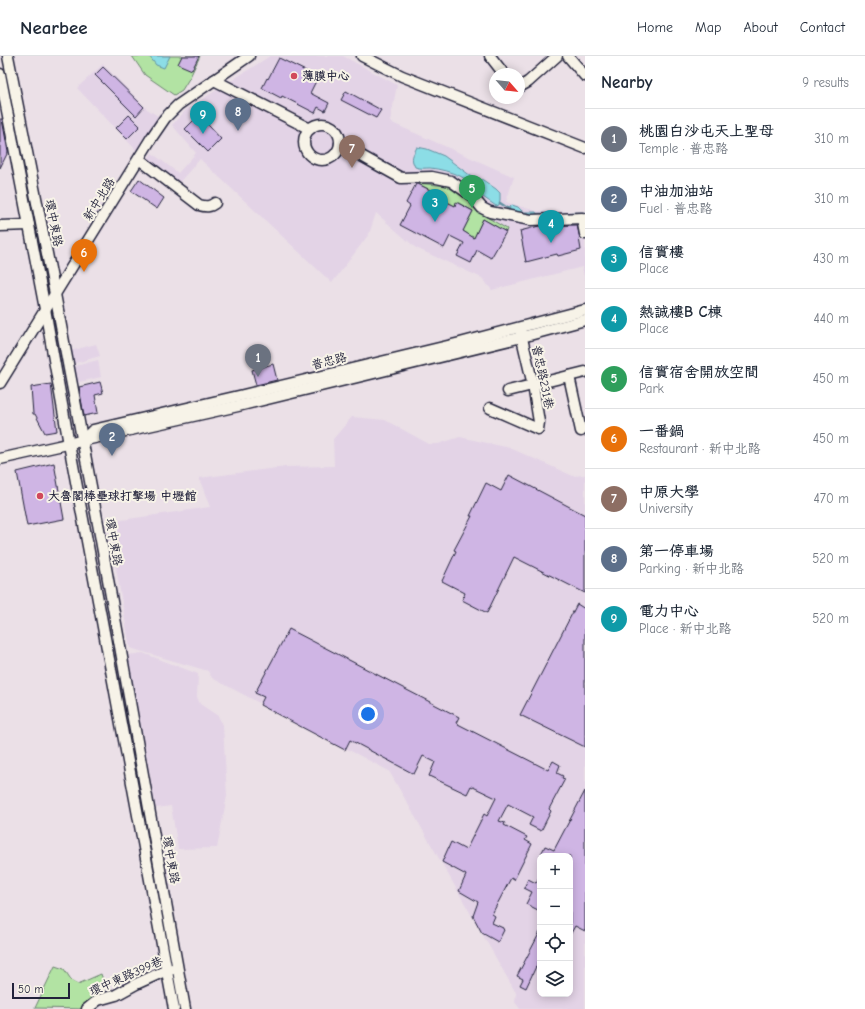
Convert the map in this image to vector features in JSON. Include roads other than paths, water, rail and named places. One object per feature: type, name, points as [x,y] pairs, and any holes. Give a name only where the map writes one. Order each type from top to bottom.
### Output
[{"type":"street","name":"環中東路","points":[[8,56],[55,294],[185,1009]]},
{"type":"street","name":"新中北路","points":[[0,383],[165,118],[178,105],[249,56]]},
{"type":"street","points":[[362,56],[402,76],[585,148]]},
{"type":"street","points":[[490,56],[499,68]]},
{"type":"street","points":[[525,84],[557,56]]},
{"type":"street","points":[[568,56],[585,76]]},
{"type":"street","name":"環中東路","points":[[0,74],[45,309],[174,1009]]},
{"type":"street","points":[[214,80],[310,129]]},
{"type":"street","points":[[327,124],[336,131],[339,136],[340,144],[336,153],[331,157],[320,159],[314,158],[306,150],[305,139],[307,133],[315,125],[327,124]]},
{"type":"street","points":[[340,144],[401,178],[432,177],[451,181],[472,196],[482,208],[490,212],[531,220],[584,218],[585,234]]},
{"type":"street","points":[[139,158],[199,205],[211,206],[215,203]]},
{"type":"street","points":[[0,226],[29,225]]},
{"type":"street","name":"普忠路","points":[[82,441],[94,430],[251,394],[460,343],[519,326],[585,310]]},
{"type":"street","name":"普忠路","points":[[0,459],[238,406],[522,337],[585,320]]},
{"type":"street","name":"普忠路231巷","points":[[490,408],[538,429],[539,422],[533,385],[519,326]]},
{"type":"street","points":[[508,391],[585,372]]},
{"type":"street","points":[[570,376],[581,431]]},
{"type":"street","name":"環中東路399巷","points":[[87,1009],[98,1000],[116,996],[136,984],[167,970],[177,968]]},
{"type":"water","points":[[149,56],[170,56],[164,68],[156,65]]},
{"type":"water","points":[[417,147],[427,149],[444,156],[471,176],[483,180],[496,189],[500,193],[499,205],[496,206],[483,197],[470,183],[460,176],[438,169],[415,167],[412,159]]},
{"type":"water","points":[[512,205],[518,207],[524,212],[536,212],[537,214],[535,216],[511,211],[509,210]]},
{"type":"waterway","points":[[500,203],[509,209]]},
{"type":"waterway","points":[[564,214],[585,213]]},
{"type":"waterway","points":[[537,214],[559,214]]},
{"type":"place","name":"薄膜中心","points":[[294,76]]},
{"type":"place","name":"第一停車場","points":[[238,131]]},
{"type":"place","name":"電力中心","points":[[203,134]]},
{"type":"place","name":"中原大學","points":[[352,168]]},
{"type":"place","name":"信實宿舍開放空間","points":[[472,208]]},
{"type":"place","name":"信實樓","points":[[435,222]]},
{"type":"place","name":"熱誠樓B C棟","points":[[551,243]]},
{"type":"place","name":"一番鍋","points":[[84,272]]},
{"type":"place","name":"桃園白沙屯天上聖母","points":[[258,377]]},
{"type":"place","name":"中油加油站","points":[[112,456]]},
{"type":"place","name":"大魯閣棒壘球打擊場 中壢館","points":[[40,496]]}]
